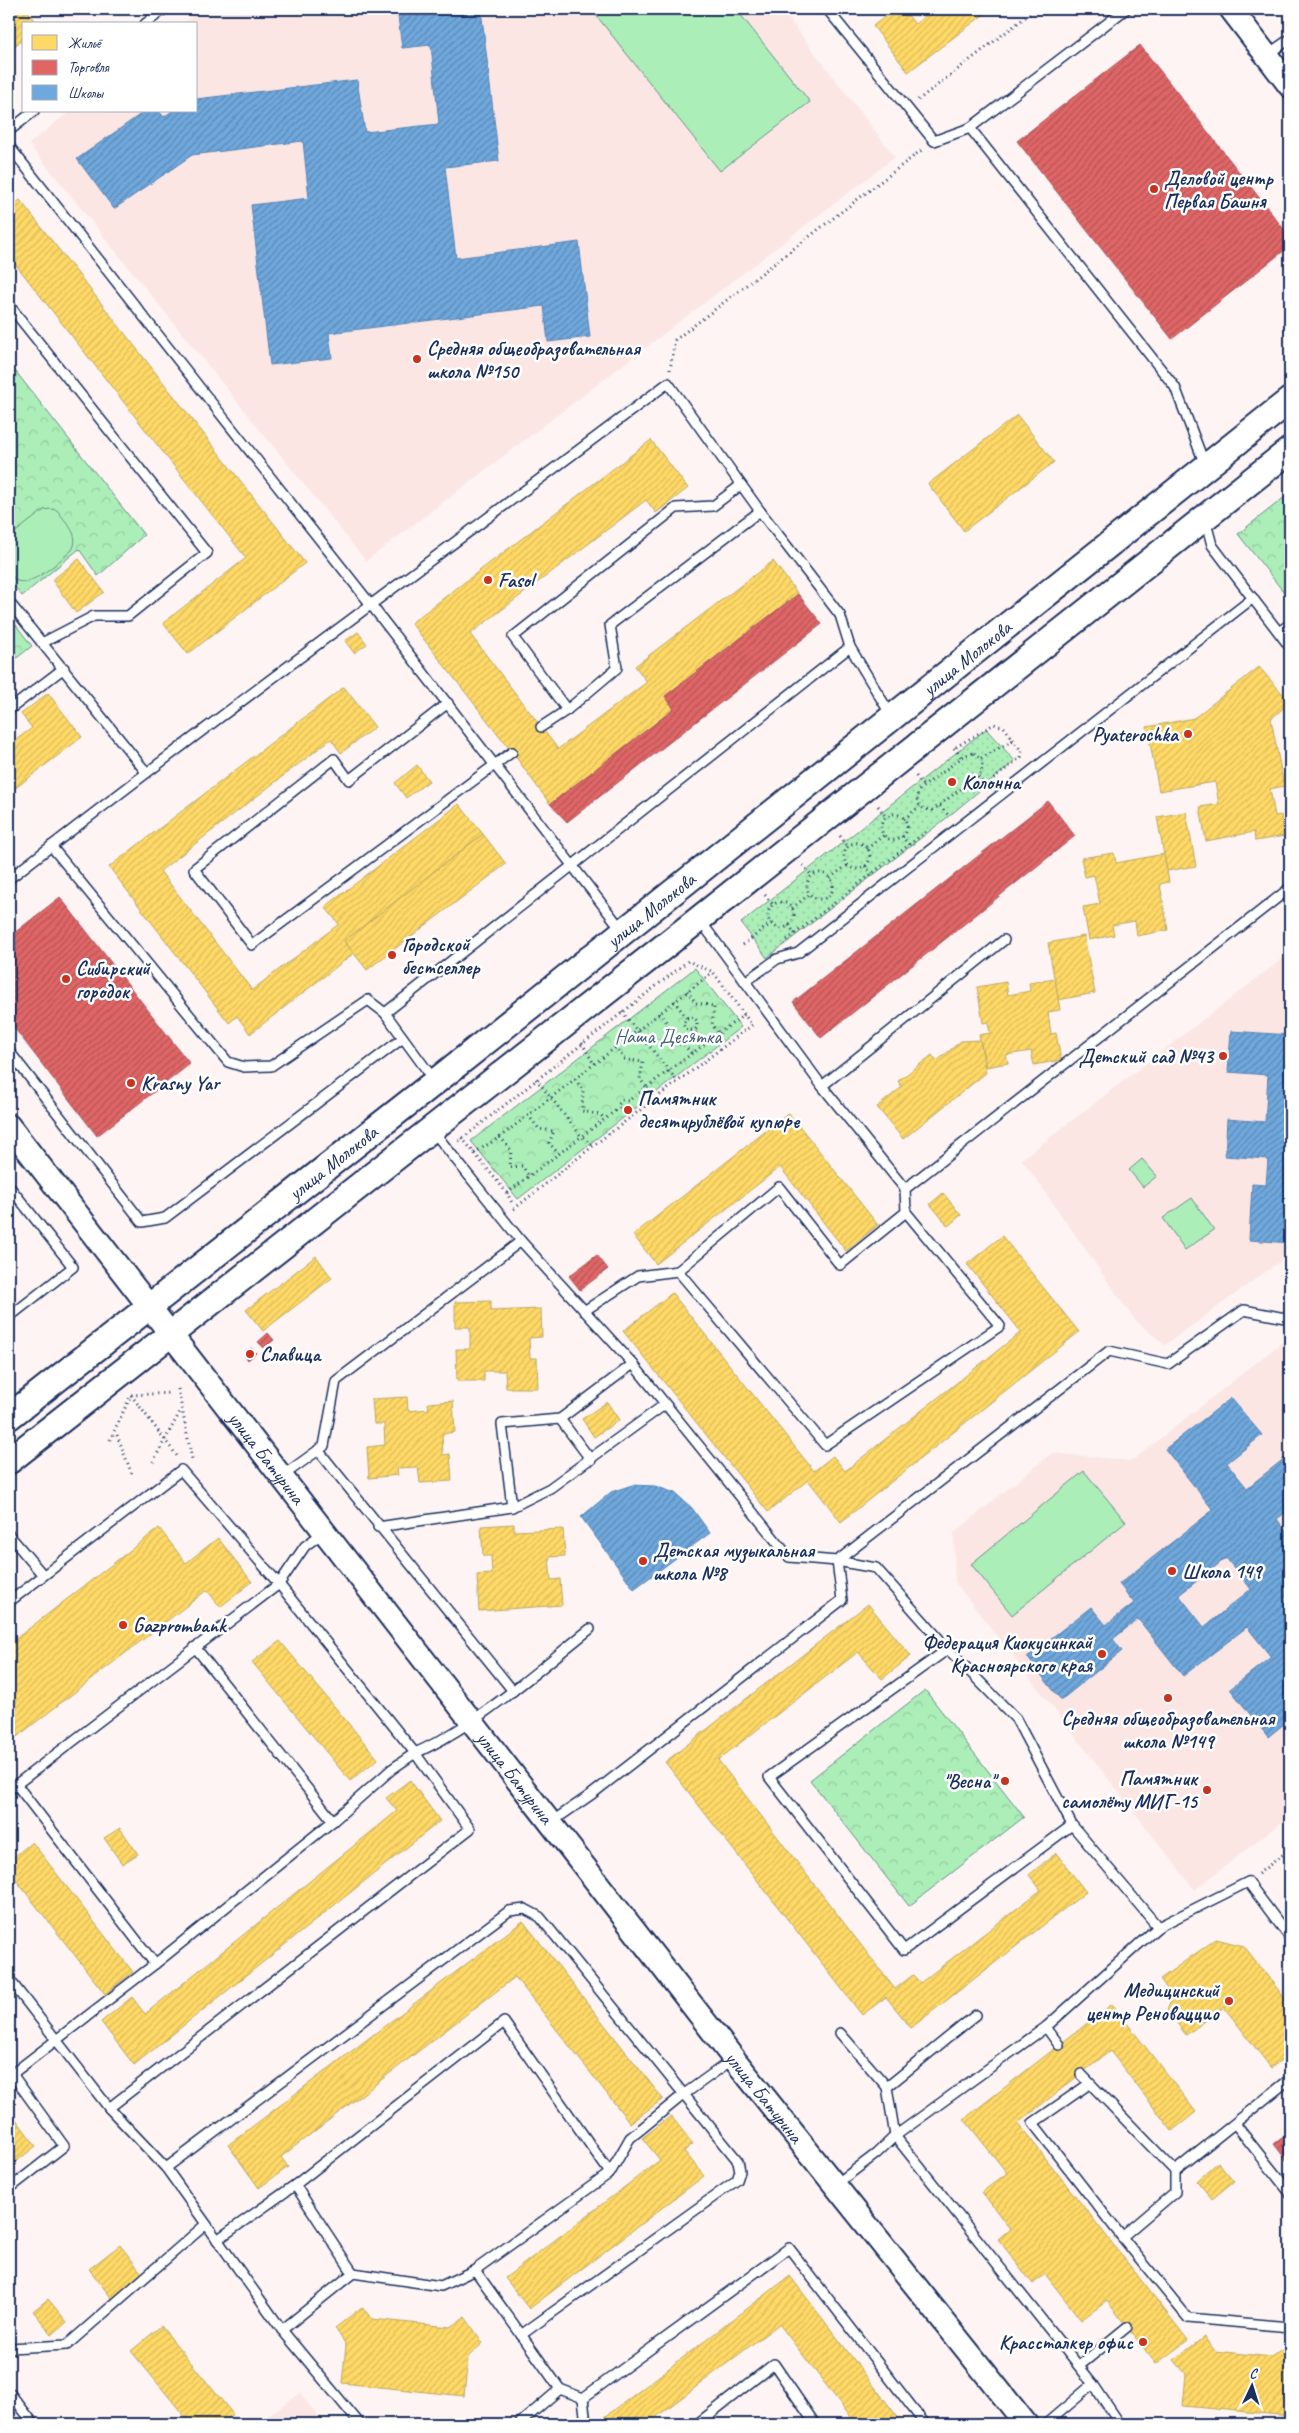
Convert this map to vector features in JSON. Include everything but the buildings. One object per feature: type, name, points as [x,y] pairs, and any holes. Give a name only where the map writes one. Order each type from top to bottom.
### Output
[{"type":"main road","name":"улица Молокова","points":[[9,1417],[435,1082],[1290,400]]},
{"type":"main road","name":"улица Молокова","points":[[9,1461],[699,919],[1204,516],[1290,450]]},
{"type":"street","points":[[1231,9],[1290,86]]},
{"type":"street","name":"улица Батурина","points":[[9,1126],[734,2059],[1026,2424]]},
{"type":"lane","points":[[148,22],[164,9]]},
{"type":"lane","points":[[827,9],[934,141],[970,128],[1126,9]]},
{"type":"lane","points":[[1267,55],[1290,39]]},
{"type":"lane","points":[[9,132],[33,112]]},
{"type":"lane","points":[[970,128],[1175,387],[1206,468]]},
{"type":"lane","points":[[9,146],[448,703],[623,932]]},
{"type":"lane","points":[[9,306],[208,553],[128,616],[94,616],[42,643]]},
{"type":"lane","points":[[9,879],[146,772],[372,606],[668,383],[760,512],[840,615],[850,648],[892,718]]},
{"type":"lane","points":[[567,710],[513,637],[676,508],[713,506],[742,485]]},
{"type":"lane","points":[[541,727],[567,710],[617,668],[610,625],[760,512]]},
{"type":"lane","points":[[1204,516],[1212,545],[1290,647]]},
{"type":"lane","points":[[745,982],[777,959],[798,953],[1253,598]]},
{"type":"lane","points":[[9,602],[146,772]]},
{"type":"lane","points":[[1280,632],[1290,624]]},
{"type":"lane","points":[[385,1014],[850,648]]},
{"type":"lane","points":[[9,710],[64,668]]},
{"type":"lane","points":[[448,703],[349,780],[334,759],[194,869],[252,945],[512,752]]},
{"type":"lane","points":[[51,846],[228,1062],[244,1067],[271,1066],[368,1000],[385,1014],[435,1082]]},
{"type":"lane","points":[[904,1189],[1290,888]]},
{"type":"lane","points":[[678,1270],[825,1445],[1000,1326],[906,1212],[904,1189],[822,1086],[699,919]]},
{"type":"lane","points":[[822,1086],[1004,940]]},
{"type":"lane","points":[[9,1051],[142,1222],[164,1218],[403,1038]]},
{"type":"lane","points":[[432,1128],[506,1223],[632,1364],[789,1557],[837,1561],[876,1568],[948,1649],[1016,1719],[1072,1825],[1158,1926]]},
{"type":"lane","points":[[9,1186],[73,1267],[9,1317]]},
{"type":"lane","points":[[584,1311],[638,1276],[678,1270],[779,1187],[840,1265],[906,1212]]},
{"type":"lane","points":[[281,1478],[324,1446],[336,1381],[521,1241]]},
{"type":"lane","points":[[837,1561],[1109,1350],[1168,1364],[1244,1310],[1290,1320]]},
{"type":"lane","points":[[512,1507],[502,1424],[560,1419],[632,1364]]},
{"type":"lane","points":[[378,1526],[512,1507],[550,1488],[664,1405]]},
{"type":"lane","points":[[560,1419],[591,1460]]},
{"type":"lane","points":[[318,1450],[513,1691]]},
{"type":"lane","points":[[9,1602],[180,1470],[279,1584],[415,1752],[470,1829],[109,2108]]},
{"type":"lane","points":[[155,1964],[12,1787],[279,1584],[305,1546],[324,1532]]},
{"type":"lane","points":[[9,1535],[43,1575]]},
{"type":"lane","points":[[550,1823],[592,1794],[842,1600],[837,1561]]},
{"type":"lane","points":[[9,2189],[64,2146],[10,2076],[155,1964],[333,1821],[392,1769],[415,1752],[436,1744],[513,1691],[590,1629]]},
{"type":"lane","points":[[196,1647],[333,1821]]},
{"type":"lane","points":[[948,1649],[769,1777],[904,1950],[1072,1825]]},
{"type":"lane","points":[[835,2185],[876,2154],[895,2136],[1046,2027],[1158,1926],[1248,1882],[1290,1938]]},
{"type":"lane","points":[[166,2168],[509,1911],[525,1909],[540,1917],[738,2161],[740,2171],[737,2180],[521,2335]]},
{"type":"lane","points":[[9,1979],[109,2108],[166,2168],[282,2330],[360,2424]]},
{"type":"lane","points":[[887,2087],[976,2015]]},
{"type":"lane","points":[[217,2240],[295,2185],[504,2022],[610,2173]]},
{"type":"lane","points":[[1046,2027],[1059,2045]]},
{"type":"lane","points":[[840,2033],[887,2087],[895,2136],[1079,2366],[1120,2424]]},
{"type":"lane","points":[[282,2330],[353,2273],[441,2286],[475,2270],[610,2173],[630,2138],[683,2095],[734,2059]]},
{"type":"lane","points":[[1081,2074],[1175,2171],[1175,2192],[1122,2238]]},
{"type":"lane","points":[[1175,2171],[1290,2079]]},
{"type":"lane","points":[[1089,2084],[1033,2123],[1166,2298],[1188,2318],[1290,2327]]},
{"type":"lane","points":[[1236,2124],[1290,2193]]},
{"type":"lane","points":[[295,2185],[353,2273]]},
{"type":"lane","points":[[9,2348],[67,2345],[205,2225]]},
{"type":"lane","points":[[582,2398],[789,2248],[925,2424]]},
{"type":"lane","points":[[475,2270],[560,2389],[582,2398]]},
{"type":"lane","points":[[1079,2366],[1127,2327]]},
{"type":"lane","points":[[697,2424],[774,2364],[816,2424]]},
{"type":"lane","points":[[1046,2424],[1093,2384]]},
{"type":"lane","points":[[519,2424],[560,2389]]},
{"type":"lane","points":[[9,2392],[34,2424]]},
{"type":"lane","points":[[582,2398],[586,2424]]},
{"type":"path","points":[[908,108],[1036,9]]},
{"type":"path","points":[[668,383],[675,340],[934,141]]},
{"type":"path","points":[[978,791],[1021,757],[1022,752],[1015,739],[981,758]]},
{"type":"path","points":[[954,748],[961,758]]},
{"type":"path","points":[[974,753],[981,758],[984,766],[978,777],[940,806],[929,810],[920,806],[917,797],[923,786],[961,758],[974,753]]},
{"type":"path","points":[[916,776],[923,786]]},
{"type":"path","points":[[978,777],[986,785]]},
{"type":"path","points":[[878,806],[886,817]]},
{"type":"path","points":[[904,819],[920,806]]},
{"type":"path","points":[[940,806],[948,814]]},
{"type":"path","points":[[940,820],[956,809]]},
{"type":"path","points":[[896,814],[904,819],[907,827],[902,836],[894,840],[884,835],[881,827],[886,817],[896,814]]},
{"type":"path","points":[[779,946],[932,826]]},
{"type":"path","points":[[840,835],[848,847]]},
{"type":"path","points":[[867,849],[884,835]]},
{"type":"path","points":[[902,836],[909,844]]},
{"type":"path","points":[[859,844],[867,849],[869,856],[865,866],[856,869],[848,865],[844,856],[848,847],[859,844]]},
{"type":"path","points":[[803,865],[812,876]]},
{"type":"path","points":[[830,878],[848,865]]},
{"type":"path","points":[[865,866],[872,874]]},
{"type":"path","points":[[822,873],[830,878],[833,886],[828,895],[820,898],[810,894],[807,886],[812,876],[822,873]]},
{"type":"path","points":[[765,894],[773,905]]},
{"type":"path","points":[[792,908],[810,894]]},
{"type":"path","points":[[828,895],[834,903]]},
{"type":"path","points":[[784,902],[792,908],[794,915],[789,925],[781,928],[771,923],[768,915],[773,905],[784,902]]},
{"type":"path","points":[[743,945],[771,923]]},
{"type":"path","points":[[789,925],[795,934]]},
{"type":"path","points":[[449,1149],[688,960],[712,972],[752,1025]]},
{"type":"path","points":[[474,1153],[500,1137],[712,972]]},
{"type":"path","points":[[687,991],[696,1003],[714,1006],[712,1025],[719,1033]]},
{"type":"path","points":[[674,1001],[687,1018]]},
{"type":"path","points":[[622,1012],[678,1082]]},
{"type":"path","points":[[659,1013],[668,1024],[667,1043],[684,1045],[692,1054]]},
{"type":"path","points":[[507,1193],[619,1108],[620,1102],[628,1101],[745,1014]]},
{"type":"path","points":[[687,1018],[697,1020],[698,1025],[694,1031]]},
{"type":"path","points":[[687,1018],[683,1024],[685,1029],[694,1031],[704,1044]]},
{"type":"path","points":[[506,1223],[515,1208],[592,1146],[752,1025],[774,1020]]},
{"type":"path","points":[[582,1043],[594,1064]]},
{"type":"path","points":[[615,1047],[624,1059],[643,1062],[640,1079],[646,1087]]},
{"type":"path","points":[[536,1079],[549,1098],[581,1136],[592,1146]]},
{"type":"path","points":[[575,1079],[583,1090],[582,1111],[601,1115],[604,1120]]},
{"type":"path","points":[[528,1115],[539,1129],[554,1131],[550,1143],[558,1153]]},
{"type":"path","points":[[500,1137],[511,1150],[510,1167],[522,1166],[529,1176]]},
{"type":"path","points":[[462,1138],[507,1193],[515,1208]]},
{"type":"path","points":[[178,1389],[198,1490]]},
{"type":"path","points":[[128,1391],[181,1461]]},
{"type":"path","points":[[132,1395],[171,1393]]},
{"type":"path","points":[[110,1440],[132,1395]]},
{"type":"path","points":[[153,1462],[182,1409]]},
{"type":"path","points":[[117,1435],[133,1477]]},
{"type":"path","points":[[1248,1882],[1290,1849]]},
{"type":"shaded area","name":"Средняя общеобразовательная школа №150","points":[[201,9],[781,9],[895,157],[366,561],[29,144],[69,112],[198,112],[198,22],[185,22]]},
{"type":"shaded area","name":"Детский сад №43","points":[[1290,953],[1290,1254],[1165,1345],[1135,1320],[1022,1159]]},
{"type":"shaded area","name":"Средняя общеобразовательная школа №149","points":[[1290,1336],[1290,1815],[1195,1890],[955,1582],[954,1533],[1052,1453],[1132,1461]]},
{"type":"shaded area","points":[[300,2393],[323,2424],[256,2424]]},
{"type":"green space","points":[[591,9],[736,9],[810,102],[720,171]]},
{"type":"green space","points":[[9,363],[144,535],[98,576],[79,549],[22,596],[9,579]]},
{"type":"green space","points":[[1290,493],[1290,600],[1238,534]]},
{"type":"green space","points":[[44,510],[57,510],[74,534],[75,539],[72,550],[39,576],[29,581],[20,582],[13,578],[9,568],[9,537]]},
{"type":"green space","points":[[9,616],[32,646],[9,664]]},
{"type":"green space","points":[[986,729],[1015,761],[949,816],[767,958],[741,923]]},
{"type":"green space","name":"Наша Десятка","points":[[695,968],[741,1027],[518,1199],[471,1141]]},
{"type":"green space","points":[[1142,1159],[1157,1176],[1143,1187],[1129,1170]]},
{"type":"green space","points":[[1192,1198],[1214,1230],[1185,1250],[1163,1218]]},
{"type":"green space","points":[[1084,1471],[1126,1522],[1012,1615],[971,1564]]},
{"type":"green space","points":[[925,1690],[1024,1817],[909,1906],[810,1780]]},
{"type":"place","name":"Деловой центр Первая Башня","points":[[1154,189]]},
{"type":"place","name":"Средняя общеобразовательная школа №150","points":[[417,359]]},
{"type":"place","name":"Fasol","points":[[488,580]]},
{"type":"place","name":"Pyaterochka","points":[[1188,734]]},
{"type":"place","name":"Колонна","points":[[952,782]]},
{"type":"place","name":"Городской бестселлер","points":[[392,955]]},
{"type":"place","name":"Сибирский городок","points":[[66,979]]},
{"type":"place","name":"Детский сад №43","points":[[1223,1056]]},
{"type":"place","name":"Krasny Yar","points":[[131,1083]]},
{"type":"place","name":"Памятник десятирублёвой купюре","points":[[628,1110]]},
{"type":"place","name":"Славица","points":[[250,1354]]},
{"type":"place","name":"Детская музыкальная школа №8","points":[[643,1561]]},
{"type":"place","name":"Школа 149","points":[[1172,1571]]},
{"type":"place","name":"Gazprombank","points":[[123,1625]]},
{"type":"place","name":"Федерация Киокусинкай Красноярского края","points":[[1102,1654]]},
{"type":"place","name":"Средняя общеобразовательная школа №149","points":[[1168,1698]]},
{"type":"place","name":"\"Весна\"","points":[[1005,1781]]},
{"type":"place","name":"Памятник самолёту МИГ-15","points":[[1207,1790]]},
{"type":"place","name":"Медицинский центр Реноваццио","points":[[1229,2001]]},
{"type":"place","name":"Крассталкер офис","points":[[1143,2342]]}]
